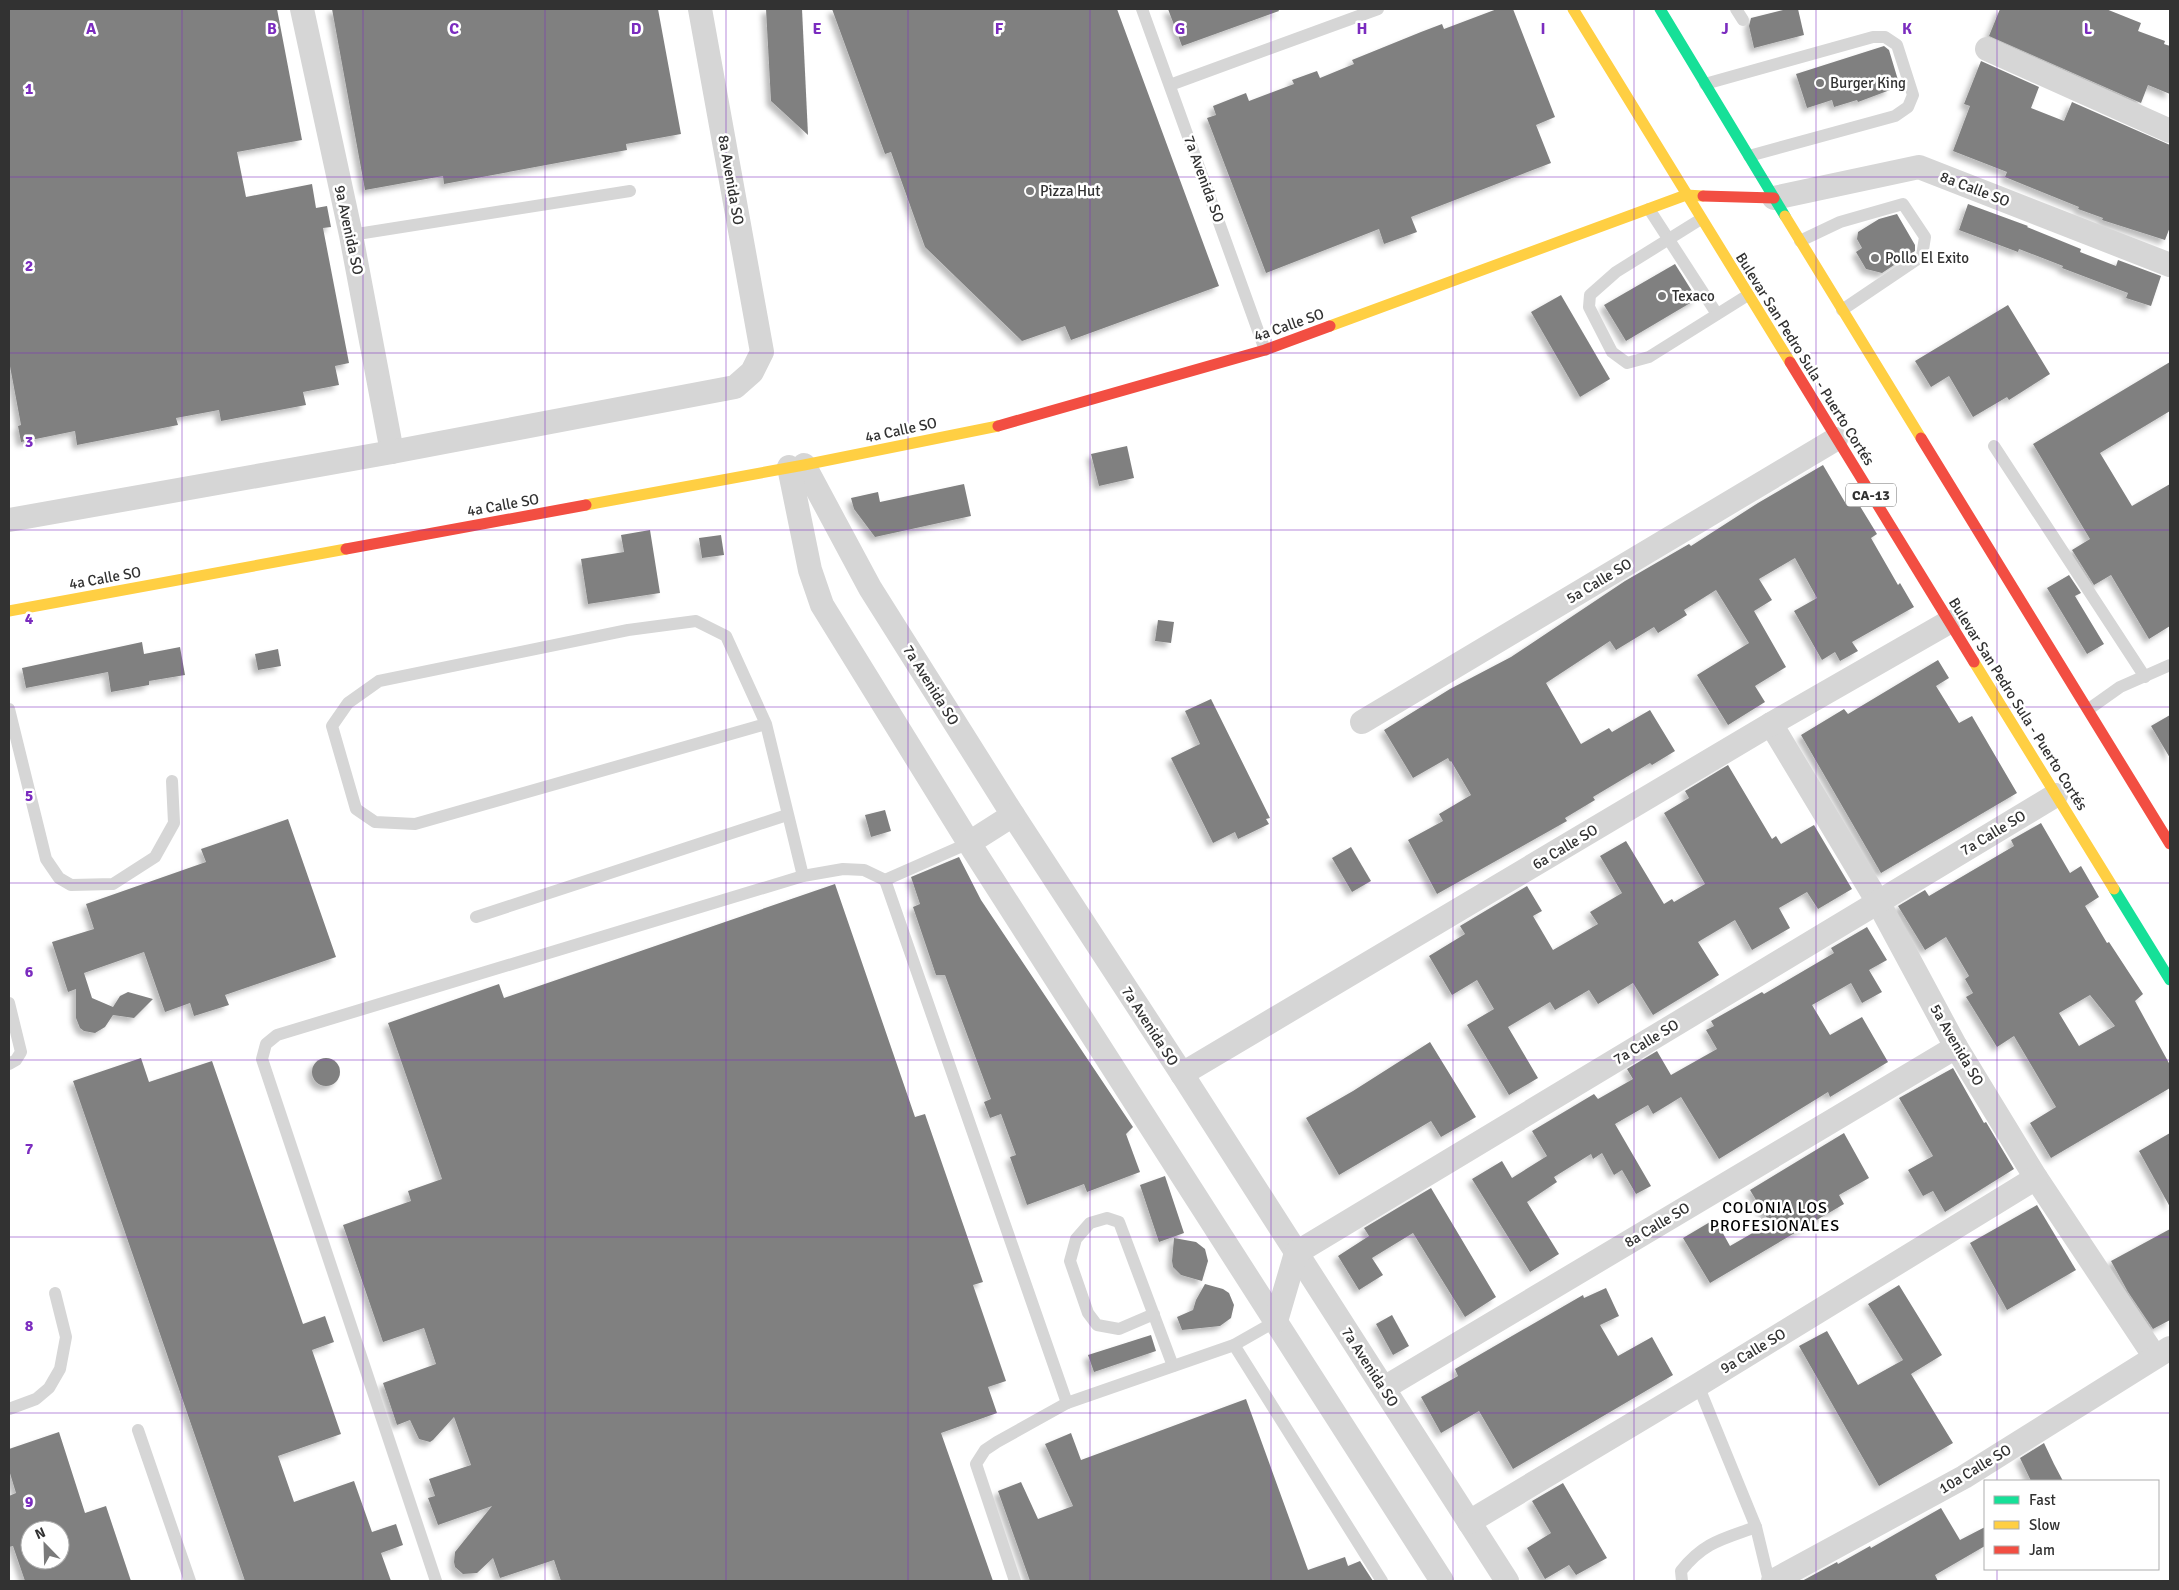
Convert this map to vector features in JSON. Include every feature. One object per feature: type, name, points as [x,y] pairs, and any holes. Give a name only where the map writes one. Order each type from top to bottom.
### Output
[{"type":"main road","name":"Bulevar San Pedro Sula - Puerto Cortés","points":[[1573,9],[2170,980]]},
{"type":"main road","points":[[1660,9],[1842,310],[2169,840]]},
{"type":"main road","name":"4a Calle SO","points":[[9,611],[797,466],[1015,422],[1265,350],[1686,195],[1774,198]]},
{"type":"street","name":"9a Avenida SO","points":[[302,9],[351,235],[392,452]]},
{"type":"street","name":"8a Avenida SO","points":[[392,452],[735,387],[752,372],[762,352],[700,9]]},
{"type":"street","points":[[1987,49],[2170,131]]},
{"type":"street","name":"8a Calle SO","points":[[1774,198],[1919,168],[2170,265]]},
{"type":"street","name":"5a Calle SO","points":[[1362,722],[1836,439]]},
{"type":"street","points":[[9,520],[392,452]]},
{"type":"street","points":[[797,466],[810,570],[822,605],[969,843],[1442,1581]]},
{"type":"street","name":"7a Avenida SO","points":[[797,466],[870,588],[1013,815],[1182,1074],[1507,1581]]},
{"type":"street","name":"6a Calle SO","points":[[1182,1074],[1771,724],[1950,622]]},
{"type":"street","name":"5a Avenida SO","points":[[1771,724],[1878,902],[1956,1047],[2036,1178],[2163,1352]]},
{"type":"street","name":"7a Calle SO","points":[[1296,1253],[2056,795]]},
{"type":"street","points":[[969,843],[1013,815]]},
{"type":"street","name":"8a Calle SO","points":[[1384,1388],[1956,1047]]},
{"type":"street","name":"9a Calle SO","points":[[1469,1522],[1698,1385],[2036,1178]]},
{"type":"street","points":[[1276,1321],[1296,1253]]},
{"type":"street","name":"10a Calle SO","points":[[1773,1581],[1964,1477],[2163,1352]]},
{"type":"lane","name":"7a Avenida SO","points":[[1142,9],[1265,350]]},
{"type":"lane","points":[[1170,85],[1378,9]]},
{"type":"lane","points":[[1736,9],[1743,20]]},
{"type":"lane","points":[[1705,84],[1873,37],[1885,37],[1897,46],[1913,95],[1908,108],[1895,116],[1749,156]]},
{"type":"lane","points":[[351,235],[630,191]]},
{"type":"lane","points":[[1800,241],[1840,222],[1903,204],[1925,237],[1922,256],[1842,310]]},
{"type":"lane","points":[[1649,209],[1717,314]]},
{"type":"lane","points":[[1702,219],[1668,238],[1616,272],[1590,295],[1589,307],[1612,352],[1627,363],[1649,357],[1748,295]]},
{"type":"lane","points":[[1994,446],[2145,677]]},
{"type":"lane","points":[[766,724],[415,824],[375,822],[356,809],[332,726],[348,703],[379,681],[628,630],[696,622],[726,636],[766,724],[803,876]]},
{"type":"lane","points":[[2089,709],[2120,687],[2170,665]]},
{"type":"lane","points":[[9,709],[46,859],[59,878],[71,885],[113,884],[155,857],[174,824],[172,781]]},
{"type":"lane","points":[[476,917],[787,815]]},
{"type":"lane","points":[[885,880],[969,843]]},
{"type":"lane","points":[[436,1581],[262,1059],[266,1044],[277,1035],[803,876],[843,869],[864,870],[885,880],[1067,1403]]},
{"type":"lane","points":[[9,1003],[22,1052],[16,1060],[9,1064]]},
{"type":"lane","points":[[1154,1314],[1119,1329],[1097,1325],[1088,1313],[1070,1261],[1076,1239],[1090,1222],[1107,1218],[1119,1222],[1154,1314],[1173,1366]]},
{"type":"lane","points":[[9,1409],[36,1398],[49,1388],[60,1369],[66,1337],[54,1293]]},
{"type":"lane","points":[[1015,1581],[976,1464],[985,1450],[1067,1403],[1234,1345],[1276,1321]]},
{"type":"lane","points":[[1234,1345],[1382,1581]]},
{"type":"lane","points":[[1698,1385],[1756,1527],[1769,1581]]},
{"type":"lane","points":[[138,1430],[190,1581]]},
{"type":"lane","points":[[1682,1581],[1681,1571],[1691,1558],[1706,1546],[1756,1527]]},
{"type":"building","points":[[9,9],[277,9],[302,140],[237,152],[246,197],[312,184],[316,208],[327,206],[331,227],[323,228],[349,363],[335,366],[339,385],[303,392],[306,405],[221,421],[219,410],[176,418],[178,425],[77,445],[75,431],[21,442],[18,426],[21,425],[9,361]]},
{"type":"building","points":[[332,9],[658,9],[681,134],[626,144],[627,150],[444,184],[443,176],[365,190]]},
{"type":"building","points":[[766,9],[802,9],[808,135],[771,101]]},
{"type":"building","points":[[832,9],[1117,9],[1219,286],[1071,340],[1065,326],[1022,341],[925,247],[891,152],[885,154]]},
{"type":"building","points":[[1168,9],[1278,9],[1279,11],[1182,46]]},
{"type":"building","points":[[1497,9],[1513,9],[1555,117],[1536,125],[1551,163],[1411,217],[1417,232],[1384,244],[1379,229],[1266,273],[1207,118],[1216,115],[1213,106],[1246,93],[1249,101],[1294,84],[1292,80],[1317,71],[1320,78],[1354,64],[1352,60],[1421,32],[1442,24],[1444,29]]},
{"type":"building","points":[[1787,9],[1798,9],[1804,35],[1754,48],[1749,26],[1751,18]]},
{"type":"building","points":[[2000,9],[2106,9],[2141,23],[2138,31],[2165,41],[2164,44],[2170,46],[2170,94],[2148,85],[2141,103],[1989,36]]},
{"type":"building","points":[[1884,46],[1889,50],[1898,80],[1887,83],[1890,90],[1858,102],[1857,100],[1834,107],[1832,100],[1807,108],[1796,74]]},
{"type":"building","points":[[1981,61],[2039,87],[2031,108],[2064,121],[2072,102],[2170,145],[2170,227],[2165,240],[2102,220],[2103,218],[2078,209],[2079,207],[2005,177],[2007,172],[1953,151],[1970,106],[1964,104]]},
{"type":"building","points":[[1968,204],[2028,226],[2081,249],[2080,252],[2116,266],[2118,260],[2161,276],[2151,306],[2126,298],[2128,293],[2062,268],[2063,266],[2019,249],[2018,252],[1959,230]]},
{"type":"building","points":[[1897,214],[1915,245],[1915,251],[1882,273],[1866,269],[1856,252],[1862,248],[1857,239],[1858,232],[1879,219]]},
{"type":"building","points":[[1675,264],[1697,299],[1626,341],[1604,305]]},
{"type":"building","points":[[1561,295],[1610,379],[1580,397],[1531,312]]},
{"type":"building","points":[[2008,305],[2050,374],[2009,400],[2007,397],[1973,417],[1949,376],[1931,387],[1915,361]]},
{"type":"building","points":[[2170,362],[2170,411],[2100,453],[2132,506],[2170,484],[2170,626],[2149,639],[2111,575],[2094,585],[2072,550],[2090,539],[2033,444]]},
{"type":"building","points":[[1127,446],[1134,478],[1099,486],[1091,454]]},
{"type":"building","points":[[1823,465],[1846,504],[1855,498],[1877,534],[1871,538],[1898,585],[1900,583],[1914,607],[1852,642],[1858,651],[1840,661],[1835,652],[1822,660],[1794,611],[1817,598],[1795,558],[1759,579],[1772,600],[1754,611],[1786,667],[1755,686],[1765,702],[1728,725],[1697,675],[1749,643],[1716,590],[1684,610],[1687,615],[1658,633],[1654,627],[1616,650],[1610,641],[1546,683],[1581,744],[1609,728],[1612,732],[1650,710],[1675,751],[1652,765],[1650,763],[1593,797],[1595,800],[1565,818],[1567,821],[1437,894],[1408,840],[1443,821],[1439,814],[1471,795],[1448,758],[1413,778],[1384,730],[1450,689],[1511,657],[1625,581],[1689,544],[1691,546],[1758,503]]},
{"type":"building","points":[[964,484],[971,516],[875,537],[854,509],[851,498],[878,492],[880,502]]},
{"type":"building","points":[[650,530],[660,593],[588,604],[581,559],[624,552],[621,535]]},
{"type":"building","points":[[721,535],[724,555],[702,558],[699,538]]},
{"type":"building","points":[[2069,575],[2081,593],[2075,596],[2104,644],[2087,654],[2047,588]]},
{"type":"building","points":[[1158,620],[1174,622],[1171,643],[1155,641]]},
{"type":"building","points":[[142,642],[144,654],[180,647],[185,675],[149,681],[149,685],[111,692],[108,672],[26,688],[22,668]]},
{"type":"building","points":[[278,649],[281,666],[258,670],[255,654]]},
{"type":"building","points":[[1938,660],[1949,678],[1936,686],[1959,723],[1972,716],[2017,793],[1881,873],[1801,735],[1844,709],[1848,714]]},
{"type":"building","points":[[1211,699],[1270,818],[1266,819],[1269,824],[1238,839],[1235,832],[1213,843],[1171,758],[1200,744],[1185,711]]},
{"type":"building","points":[[2170,715],[2170,758],[2151,726]]},
{"type":"building","points":[[1728,765],[1772,839],[1776,836],[1781,844],[1814,825],[1852,889],[1818,909],[1807,892],[1779,908],[1790,928],[1752,950],[1735,920],[1698,942],[1719,975],[1653,1015],[1633,983],[1598,1004],[1589,990],[1555,1010],[1550,1002],[1508,1027],[1538,1078],[1509,1095],[1467,1025],[1494,1009],[1477,980],[1452,995],[1429,956],[1465,934],[1460,926],[1527,886],[1542,911],[1533,916],[1553,950],[1598,924],[1590,912],[1622,893],[1600,856],[1626,841],[1664,904],[1672,899],[1674,902],[1705,884],[1664,813],[1689,798],[1685,791]]},
{"type":"building","points":[[885,810],[891,831],[871,837],[865,815]]},
{"type":"building","points":[[288,819],[336,957],[225,995],[229,1005],[194,1016],[190,1003],[165,1012],[144,952],[84,973],[92,998],[113,1007],[120,996],[128,992],[153,999],[134,1018],[113,1015],[105,1027],[95,1033],[84,1031],[80,1028],[76,1018],[76,989],[68,992],[52,942],[94,929],[86,904],[206,862],[201,849]]},
{"type":"building","points":[[2041,823],[2070,873],[2081,866],[2099,897],[2085,906],[2107,943],[2109,942],[2143,994],[2135,1001],[2170,1065],[2170,1088],[2051,1158],[2030,1123],[2056,1107],[2014,1036],[1997,1047],[1966,997],[1973,993],[1965,979],[1969,976],[1946,937],[1925,950],[1898,906],[1925,890],[1929,896],[2014,846],[2011,840]],"holes":[[[2090,995],[2115,1026],[2079,1046],[2059,1013]]]},
{"type":"building","points":[[1351,847],[1371,881],[1352,892],[1332,858]]},
{"type":"building","points":[[959,857],[981,900],[1133,1127],[1126,1134],[1140,1172],[1087,1192],[1084,1184],[1027,1205],[1010,1157],[1016,1155],[1001,1114],[990,1118],[984,1102],[991,1099],[945,975],[936,975],[913,907],[920,904],[911,877]]},
{"type":"building","points":[[835,884],[915,1117],[925,1114],[983,1282],[973,1285],[1006,1381],[988,1387],[997,1413],[941,1433],[993,1581],[561,1581],[554,1560],[500,1578],[493,1558],[477,1573],[463,1574],[455,1567],[455,1552],[492,1506],[438,1525],[428,1498],[435,1496],[429,1479],[471,1465],[454,1417],[430,1442],[419,1439],[410,1420],[397,1425],[383,1383],[436,1364],[424,1328],[383,1342],[343,1225],[411,1201],[408,1191],[442,1179],[388,1023],[499,984],[504,998]]},
{"type":"building","points":[[1867,927],[1887,960],[1869,970],[1882,992],[1862,1003],[1851,983],[1812,1005],[1830,1035],[1862,1017],[1888,1062],[1830,1097],[1828,1092],[1719,1159],[1681,1097],[1653,1114],[1648,1105],[1615,1124],[1651,1186],[1636,1194],[1622,1170],[1614,1175],[1602,1153],[1593,1159],[1591,1154],[1554,1177],[1557,1182],[1527,1202],[1559,1254],[1530,1272],[1472,1179],[1502,1161],[1512,1178],[1547,1156],[1532,1131],[1594,1094],[1598,1099],[1633,1079],[1627,1069],[1657,1051],[1671,1075],[1717,1049],[1706,1030],[1714,1026],[1711,1021],[1762,992],[1764,994],[1834,953],[1831,948]]},
{"type":"building","points":[[1430,1042],[1476,1117],[1441,1137],[1431,1121],[1339,1175],[1306,1118],[1353,1091]]},
{"type":"building","points":[[141,1058],[149,1082],[212,1061],[303,1324],[325,1316],[334,1342],[312,1350],[341,1434],[278,1456],[294,1502],[354,1481],[372,1532],[396,1524],[403,1545],[381,1553],[391,1581],[245,1581],[73,1081]]},
{"type":"building","points":[[326,1058],[336,1062],[340,1072],[336,1082],[326,1086],[316,1082],[312,1072],[316,1062]]},
{"type":"building","points":[[1953,1068],[1984,1123],[1986,1122],[2014,1169],[1945,1212],[1933,1191],[1923,1196],[1908,1170],[1933,1156],[1899,1098]]},
{"type":"building","points":[[1844,1133],[1869,1178],[1839,1195],[1844,1204],[1710,1283],[1683,1238],[1715,1219],[1730,1246],[1770,1223],[1750,1190]]},
{"type":"building","points":[[2170,1133],[2170,1207],[2139,1151]]},
{"type":"building","points":[[1165,1176],[1184,1233],[1159,1242],[1140,1185]]},
{"type":"building","points":[[1431,1188],[1496,1297],[1465,1317],[1413,1233],[1372,1258],[1383,1275],[1359,1290],[1338,1256],[1369,1236],[1364,1228]]},
{"type":"building","points":[[2037,1205],[2076,1270],[2007,1310],[1970,1243]]},
{"type":"building","points":[[2170,1229],[2170,1320],[2153,1329],[2128,1292],[2111,1261]]},
{"type":"building","points":[[1174,1238],[1196,1242],[1205,1249],[1208,1261],[1202,1281],[1181,1275],[1173,1267]]},
{"type":"building","points":[[1205,1284],[1223,1289],[1229,1293],[1234,1305],[1231,1318],[1220,1326],[1182,1330],[1177,1317],[1193,1310]]},
{"type":"building","points":[[1899,1285],[1942,1355],[1911,1374],[1953,1443],[1879,1486],[1799,1346],[1827,1331],[1858,1385],[1903,1360],[1868,1304]]},
{"type":"building","points":[[1606,1288],[1619,1316],[1600,1325],[1618,1356],[1652,1337],[1673,1375],[1513,1469],[1479,1411],[1441,1433],[1421,1397],[1458,1376],[1455,1369],[1583,1295],[1584,1298]]},
{"type":"building","points":[[1392,1315],[1409,1346],[1393,1355],[1376,1324]]},
{"type":"building","points":[[1151,1335],[1156,1351],[1094,1372],[1088,1355]]},
{"type":"building","points":[[1246,1399],[1308,1570],[1345,1557],[1348,1566],[1360,1561],[1373,1581],[1030,1581],[998,1491],[1021,1482],[1038,1519],[1073,1506],[1045,1444],[1071,1433],[1081,1460]]},
{"type":"building","points":[[59,1432],[85,1513],[106,1506],[131,1581],[25,1581],[21,1570],[70,1570],[70,1520],[20,1520],[20,1566],[13,1546],[9,1547],[9,1496],[16,1493],[9,1470],[9,1449]]},
{"type":"building","points":[[2044,1443],[2062,1480],[2031,1480],[2020,1458]]},
{"type":"building","points":[[1563,1483],[1607,1558],[1576,1575],[1569,1565],[1545,1579],[1527,1548],[1551,1533],[1532,1501]]},
{"type":"building","points":[[1941,1508],[1960,1540],[1984,1528],[1984,1547],[1935,1575],[1938,1581],[1802,1581],[1870,1546],[1871,1548]]},
{"type":"traffic: fast","points":[[1660,9],[1785,216]]},
{"type":"traffic: fast","points":[[2114,889],[2170,980]]},
{"type":"traffic: slow","points":[[1573,9],[1790,362]]},
{"type":"traffic: slow","points":[[1330,326],[1686,195],[1703,196]]},
{"type":"traffic: slow","points":[[1785,216],[1921,438]]},
{"type":"traffic: slow","points":[[586,505],[804,465],[998,426]]},
{"type":"traffic: slow","points":[[9,611],[346,549]]},
{"type":"traffic: slow","points":[[1974,662],[2114,889]]},
{"type":"traffic: jam","points":[[1703,196],[1774,198]]},
{"type":"traffic: jam","points":[[998,426],[1265,350],[1330,326]]},
{"type":"traffic: jam","points":[[1790,362],[1974,662]]},
{"type":"traffic: jam","points":[[1921,438],[2170,844]]},
{"type":"traffic: jam","points":[[346,549],[586,505]]},
{"type":"place","name":"Burger King","points":[[1820,83]]},
{"type":"place","name":"Pizza Hut","points":[[1030,191]]},
{"type":"place","name":"Pollo El Exito","points":[[1875,258]]},
{"type":"place","name":"Texaco","points":[[1662,296]]},
{"type":"district","name":"COLONIA LOS PROFESIONALES","points":[[1775,1216]]}]
